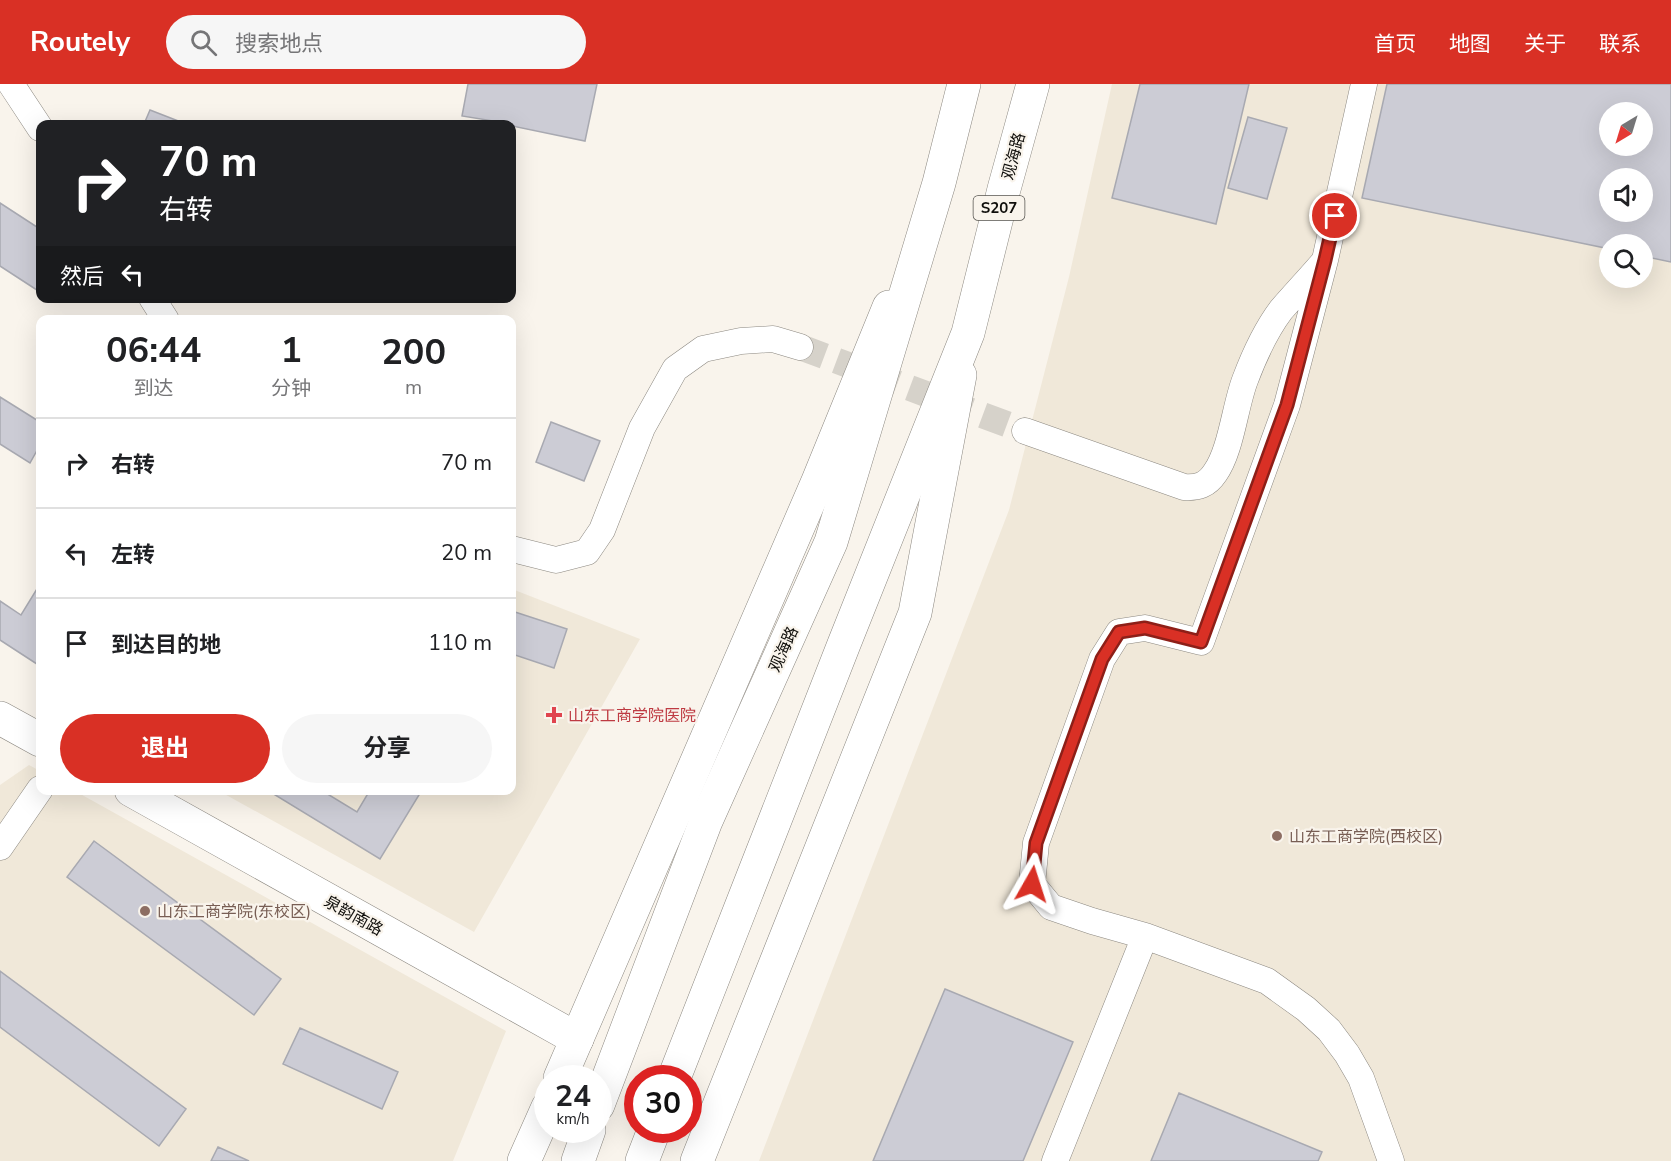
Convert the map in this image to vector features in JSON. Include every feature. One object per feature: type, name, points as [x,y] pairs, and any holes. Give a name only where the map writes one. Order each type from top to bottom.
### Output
[{"type":"main road","name":"观海路","points":[[612,1068],[706,821],[831,542],[939,183],[964,84]]},
{"type":"main road","name":"观海路","points":[[697,1161],[915,613],[968,333],[1033,84]]},
{"type":"main road","name":"观海路","points":[[566,1065],[818,481],[939,183]]},
{"type":"main road","name":"观海路","points":[[679,1065],[968,333]]},
{"type":"main road","points":[[0,718],[36,738]]},
{"type":"main road","name":"泉韵南路","points":[[140,795],[577,1039]]},
{"type":"main road","points":[[524,1161],[534,1138]]},
{"type":"main road","points":[[578,1161],[585,1143]]},
{"type":"main road","points":[[642,1161],[649,1143]]},
{"type":"street","points":[[12,84],[36,122]]},
{"type":"street","points":[[1364,84],[1325,260],[1287,405],[1201,642],[1145,628],[1119,632],[1102,659],[1036,843],[1032,884],[1051,907],[1145,936],[1267,981],[1306,1009],[1329,1030],[1361,1078],[1391,1161]]},
{"type":"street","points":[[1025,431],[1184,487],[1196,488],[1207,483],[1223,458],[1245,381],[1261,344],[1280,312],[1325,260]]},
{"type":"street","points":[[516,550],[556,560],[587,552],[602,530],[642,428],[675,369],[694,355],[703,349],[741,341],[773,339],[800,347]]},
{"type":"street","points":[[0,847],[36,795]]},
{"type":"street","points":[[1055,1161],[1145,936]]},
{"type":"shaded area","name":"山东工商学院(西校区)","points":[[1112,84],[1671,84],[1671,1161],[759,1161],[1009,510],[1069,277]]},
{"type":"shaded area","name":"山东工商学院医院","points":[[516,591],[640,639],[474,932],[226,795],[516,795]]},
{"type":"shaded area","name":"山东工商学院(东校区)","points":[[29,765],[36,769],[36,795],[82,795],[506,1031],[453,1161],[0,1161],[0,785]]},
{"type":"building","points":[[468,84],[597,84],[585,141],[516,127],[516,120],[487,120],[462,116]]},
{"type":"building","points":[[1140,84],[1249,84],[1216,224],[1112,198]]},
{"type":"building","points":[[1387,84],[1671,84],[1671,262],[1653,258],[1653,234],[1599,234],[1599,247],[1362,198]]},
{"type":"building","points":[[150,110],[176,120],[146,120]]},
{"type":"building","points":[[1248,117],[1287,128],[1267,199],[1228,188]]},
{"type":"building","points":[[0,203],[36,226],[36,289],[0,266]]},
{"type":"building","points":[[0,397],[36,420],[36,452],[30,463],[0,444]]},
{"type":"building","points":[[551,422],[600,441],[584,481],[536,462]]},
{"type":"building","points":[[36,591],[36,663],[0,640],[0,601],[21,615]]},
{"type":"building","points":[[516,612],[567,629],[554,668],[516,655]]},
{"type":"building","points":[[275,795],[329,795],[357,812],[367,795],[419,795],[380,859]]},
{"type":"building","points":[[94,841],[281,979],[254,1015],[67,877]]},
{"type":"building","points":[[0,971],[186,1109],[159,1146],[0,1027]]},
{"type":"building","points":[[945,989],[1073,1042],[1023,1161],[873,1161]]},
{"type":"building","points":[[300,1028],[398,1072],[382,1109],[283,1064]]},
{"type":"building","points":[[1179,1093],[1322,1152],[1318,1161],[1151,1161]]},
{"type":"building","points":[[218,1147],[249,1161],[211,1161]]},
{"type":"tunnel","points":[[800,347],[1025,431]]},
{"type":"place","name":"山东工商学院医院","points":[[554,715]]},
{"type":"place","name":"山东工商学院(西校区)","points":[[1277,836]]},
{"type":"place","name":"山东工商学院(东校区)","points":[[145,911]]},
{"type":"route","points":[[1032,884],[1036,843],[1102,659],[1119,632],[1145,628],[1201,642],[1287,405],[1335,216]]}]
